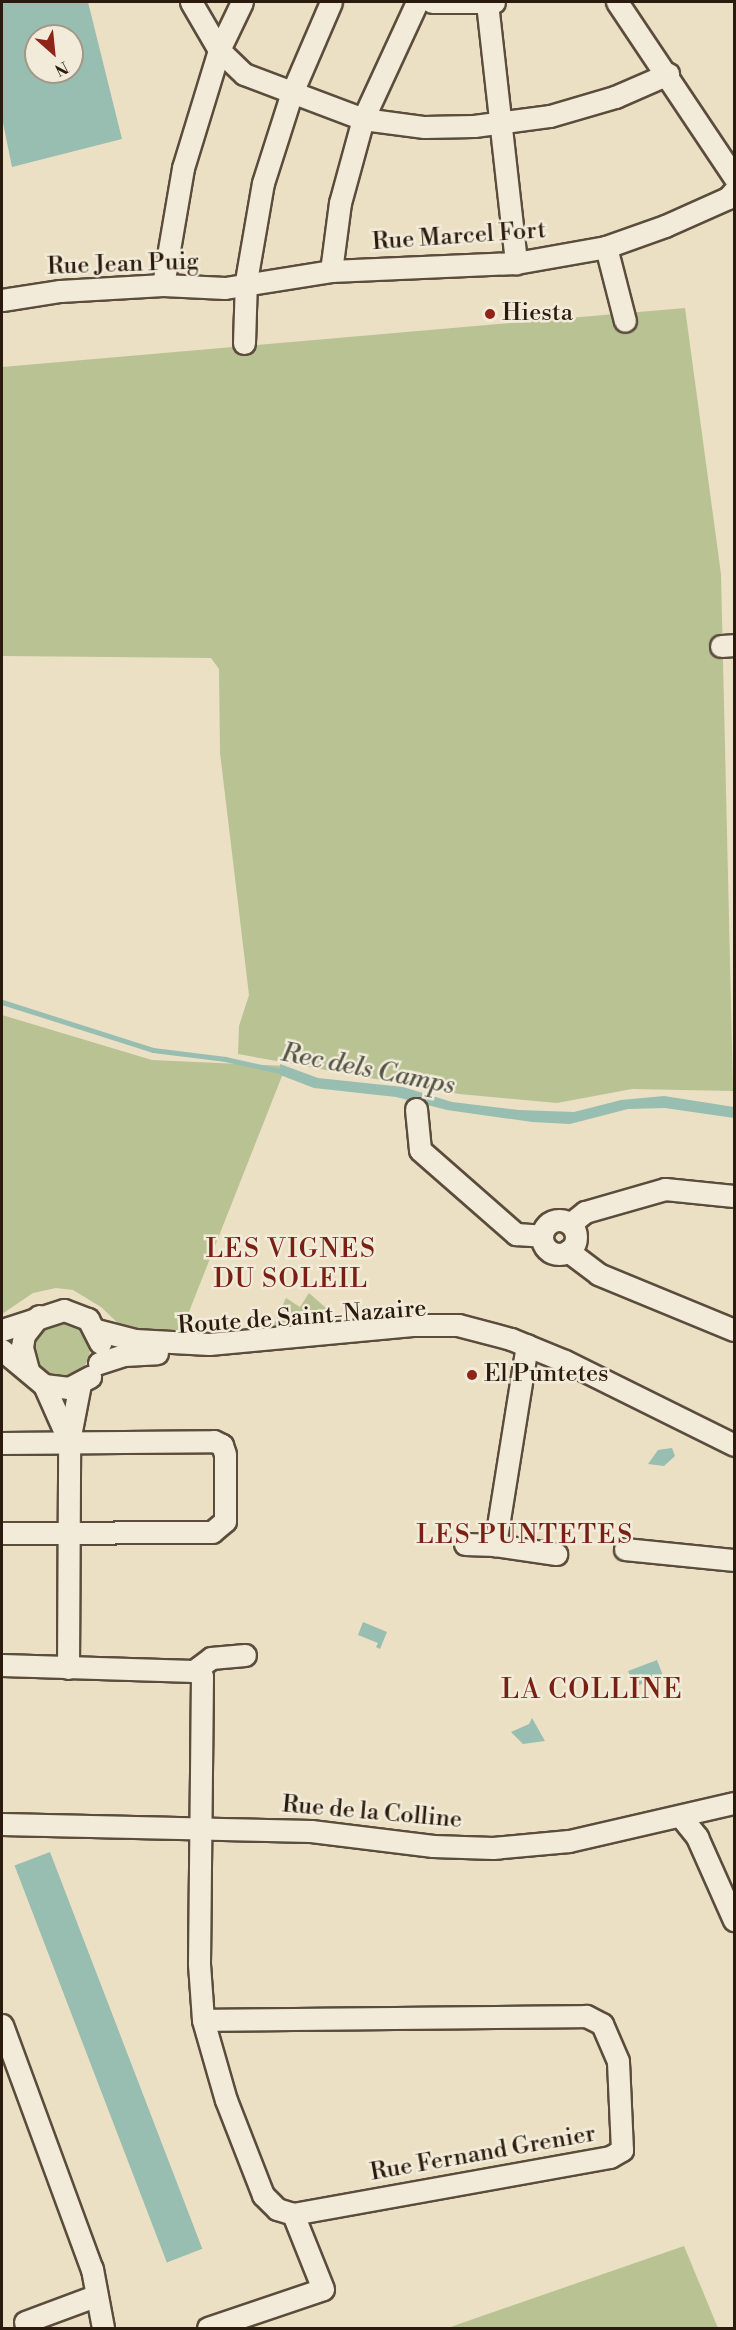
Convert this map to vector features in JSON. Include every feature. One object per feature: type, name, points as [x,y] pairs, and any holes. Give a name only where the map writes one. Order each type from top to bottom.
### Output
[{"type":"street","points":[[191,2],[219,51],[244,74],[291,94],[363,119],[424,127],[550,116],[604,100],[668,74]]},
{"type":"street","points":[[163,285],[183,168],[219,51],[242,2]]},
{"type":"street","points":[[244,343],[246,281],[263,183],[291,94],[332,2]]},
{"type":"street","points":[[331,271],[340,203],[363,119],[417,2]]},
{"type":"street","points":[[432,2],[490,2],[516,263]]},
{"type":"street","points":[[617,2],[668,74],[735,177]]},
{"type":"street","name":"Rue Marcel Fort","points":[[246,281],[331,271],[516,263],[606,247],[665,226],[728,198],[735,191]]},
{"type":"street","points":[[606,247],[625,321]]},
{"type":"street","name":"Rue Jean Puig","points":[[2,300],[60,291],[163,285],[225,288],[246,281]]},
{"type":"street","points":[[416,1109],[420,1150],[516,1234],[542,1236]]},
{"type":"street","points":[[542,1236],[552,1221],[570,1224],[585,1212],[665,1189],[735,1196]]},
{"type":"street","points":[[568,1251],[575,1241],[570,1224]]},
{"type":"street","points":[[542,1236],[547,1249],[568,1251],[598,1274],[735,1330]]},
{"type":"street","points":[[2,1330],[39,1316],[64,1310],[88,1319],[96,1330],[101,1352],[99,1363],[80,1384],[69,1388],[44,1385]]},
{"type":"street","points":[[28,1370],[23,1359],[24,1335],[39,1316]]},
{"type":"street","name":"Route de Saint-Nazaire","points":[[96,1330],[135,1340],[209,1344],[412,1325],[458,1325],[519,1342],[735,1445]]},
{"type":"street","name":"Route de Saint-Nazaire","points":[[99,1363],[144,1352],[221,1353],[403,1335],[519,1342]]},
{"type":"street","points":[[495,1545],[519,1342]]},
{"type":"street","points":[[2,1350],[44,1385],[69,1441]]},
{"type":"street","points":[[68,1668],[69,1441],[80,1384]]},
{"type":"street","points":[[2,1443],[214,1441],[222,1445],[225,1521],[212,1532],[2,1533]]},
{"type":"street","points":[[465,1544],[495,1545],[556,1554]]},
{"type":"street","points":[[625,1549],[735,1560]]},
{"type":"street","points":[[2,1665],[194,1671],[211,1658],[245,1655]]},
{"type":"street","points":[[194,1671],[204,1681],[199,1964],[202,2020],[226,2100],[263,2195],[277,2209],[293,2214],[323,2289],[208,2328]]},
{"type":"street","name":"Rue de la Colline","points":[[2,1824],[311,1831],[433,1846],[493,1848],[569,1841],[735,1803]]},
{"type":"street","points":[[681,1816],[697,1837],[735,1920]]},
{"type":"street","name":"Rue Fernand Grenier","points":[[202,2020],[586,2016],[602,2024],[613,2042],[618,2061],[624,2132],[622,2150],[610,2157],[293,2214]]},
{"type":"street","points":[[2,2025],[92,2269],[95,2296],[103,2328]]},
{"type":"street","points":[[25,2322],[95,2296]]},
{"type":"green space","points":[[685,308],[721,574],[733,1091],[632,1089],[557,1103],[459,1094],[238,1054],[239,1026],[249,995],[220,753],[219,669],[211,658],[2,656],[2,367]]},
{"type":"green space","points":[[2,1015],[152,1060],[286,1066],[179,1337],[122,1327],[101,1307],[73,1290],[56,1288],[33,1293],[2,1314]]},
{"type":"green space","points":[[309,1293],[342,1322],[271,1331],[286,1298],[300,1307]]},
{"type":"green space","points":[[55,1320],[67,1320],[82,1328],[90,1343],[90,1355],[82,1370],[67,1378],[55,1378],[40,1370],[32,1355],[32,1343],[40,1328]]},
{"type":"green space","points":[[684,2246],[718,2328],[448,2328],[459,2324]]},
{"type":"water","points":[[2,2],[88,2],[122,139],[12,167],[2,118]]},
{"type":"water","points":[[280,1064],[318,1078],[403,1087],[452,1102],[519,1110],[574,1112],[621,1100],[664,1096],[734,1107],[734,1118],[665,1108],[628,1109],[570,1124],[532,1122],[447,1110],[396,1097],[314,1088],[280,1075]]},
{"type":"water","points":[[672,1448],[675,1456],[664,1466],[648,1464],[658,1450]]},
{"type":"water","points":[[363,1622],[387,1632],[380,1649],[376,1647],[378,1643],[358,1635]]},
{"type":"water","points":[[657,1660],[663,1676],[634,1687],[628,1671]]},
{"type":"water","points":[[532,1718],[545,1741],[523,1744],[511,1732],[529,1724]]},
{"type":"water","points":[[50,1852],[202,2249],[167,2262],[15,1866]]},
{"type":"waterway","name":"Rec dels Camps","points":[[2,1002],[153,1050],[225,1059],[284,1072]]},
{"type":"place","name":"Hiesta","points":[[490,314]]},
{"type":"place","name":"El Puntetes","points":[[472,1375]]},
{"type":"district","name":"LES VIGNES DU SOLEIL","points":[[291,1265]]},
{"type":"district","name":"LES PUNTETES","points":[[525,1536]]},
{"type":"district","name":"LA COLLINE","points":[[592,1691]]}]
